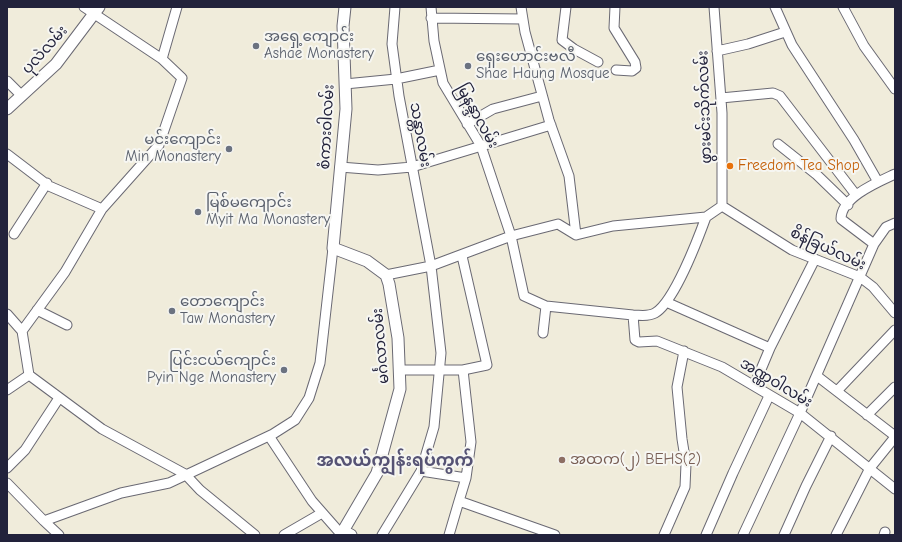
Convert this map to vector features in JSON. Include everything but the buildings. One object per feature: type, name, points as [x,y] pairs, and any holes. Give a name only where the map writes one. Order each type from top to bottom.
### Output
[{"type":"main road","name":"စံကားဝါလမ်း","points":[[333,248],[346,109],[343,26],[345,7]]},
{"type":"main road","name":"ပုလဲလမ်း","points":[[7,109],[56,64],[96,11]]},
{"type":"main road","points":[[333,248],[367,261],[386,275]]},
{"type":"main road","name":"မင်္ဂလာလမ်း","points":[[344,534],[377,473],[400,389],[398,338],[389,284],[386,275]]},
{"type":"street","points":[[22,331],[65,272],[102,210],[159,145],[183,80],[162,59],[96,11],[84,7]]},
{"type":"street","points":[[162,59],[177,7]]},
{"type":"street","name":"သန္တာလမ်း","points":[[382,535],[420,470],[434,427],[442,353],[431,266],[396,78],[392,44],[395,7]]},
{"type":"street","name":"မြနန္ဒာလမ်း","points":[[431,7],[431,18],[443,83],[481,146],[511,236],[524,296],[546,306]]},
{"type":"street","points":[[521,7],[542,96],[569,176],[576,236]]},
{"type":"street","points":[[566,7],[562,40],[574,49],[598,62]]},
{"type":"street","points":[[615,7],[614,28],[635,62],[636,68],[632,71],[616,70]]},
{"type":"street","name":"ဖွားမင်းသိုက်လမ်း","points":[[714,7],[721,98],[722,206]]},
{"type":"street","points":[[775,7],[785,32],[854,140],[878,182]]},
{"type":"street","points":[[843,7],[864,46],[895,88]]},
{"type":"street","points":[[431,18],[523,18]]},
{"type":"street","points":[[717,51],[748,44],[785,32]]},
{"type":"street","points":[[345,84],[396,78],[440,70]]},
{"type":"street","points":[[7,81],[22,96]]},
{"type":"street","points":[[721,98],[773,93],[780,96],[856,195]]},
{"type":"street","points":[[467,124],[493,109],[542,96]]},
{"type":"street","points":[[340,167],[378,170],[412,167],[551,125]]},
{"type":"street","points":[[778,144],[817,175],[848,205]]},
{"type":"street","points":[[8,156],[47,184],[102,210]]},
{"type":"street","points":[[874,244],[841,219],[841,214],[856,195],[895,174]]},
{"type":"street","points":[[14,234],[47,184]]},
{"type":"street","points":[[386,275],[431,266],[462,256],[511,236],[558,224],[576,236],[613,226],[706,217],[722,206]]},
{"type":"street","name":"စိန်ခြယ်လမ်း","points":[[722,206],[792,250],[860,277],[873,287],[895,313]]},
{"type":"street","points":[[543,333],[546,306],[648,316],[656,313],[666,302],[691,256],[706,217]]},
{"type":"street","points":[[743,535],[800,413],[874,244],[886,227],[895,223]]},
{"type":"street","points":[[47,524],[121,493],[169,483],[185,474],[269,436],[296,420],[309,398],[320,363],[333,248]]},
{"type":"street","points":[[399,370],[463,370],[487,365],[462,256]]},
{"type":"street","points":[[754,386],[770,348],[815,259]]},
{"type":"street","points":[[666,302],[770,348]]},
{"type":"street","points":[[38,310],[67,325]]},
{"type":"street","points":[[7,314],[22,331],[29,375],[102,429],[185,474],[200,490],[255,535]]},
{"type":"street","name":"အဏ္ဏဝါလမ်း","points":[[633,315],[634,340],[639,342],[657,341],[722,367],[800,413],[831,436],[895,489]]},
{"type":"street","points":[[837,391],[895,330]]},
{"type":"street","points":[[664,535],[685,487],[686,464],[682,439],[678,387],[684,351]]},
{"type":"street","points":[[449,535],[466,478],[471,442],[463,370]]},
{"type":"street","points":[[7,390],[29,375]]},
{"type":"street","points":[[816,376],[895,436],[870,468],[836,535]]},
{"type":"street","points":[[867,415],[895,387]]},
{"type":"street","points":[[706,535],[733,473],[770,396]]},
{"type":"street","points":[[7,468],[25,450],[59,398]]},
{"type":"street","points":[[269,436],[312,501],[344,534]]},
{"type":"street","points":[[784,535],[831,436]]},
{"type":"street","points":[[420,470],[466,478]]},
{"type":"street","points":[[9,490],[60,535]]},
{"type":"street","points":[[459,501],[528,530],[555,535]]},
{"type":"street","points":[[284,535],[322,513]]},
{"type":"street","points":[[45,535],[47,524]]},
{"type":"place","name":"အရှေ့ကျောင်း Ashae Monastery","points":[[256,46]]},
{"type":"place","name":"ရှေးဟောင်းဗလီ Shae Haung Mosque","points":[[468,66]]},
{"type":"place","name":"မင်းကျောင်း Min Monastery","points":[[229,149]]},
{"type":"place","name":"Freedom Tea Shop","points":[[730,166]]},
{"type":"place","name":"မြစ်မကျောင်း Myit Ma Monastery","points":[[198,212]]},
{"type":"place","name":"တောကျောင်း Taw Monastery","points":[[172,311]]},
{"type":"place","name":"ပြင်းငယ်ကျောင်း Pyin Nge Monastery","points":[[284,370]]},
{"type":"place","name":"အထက(၂) BEHS(2)","points":[[562,460]]},
{"type":"district","name":"အလယ်ကျွန်းရပ်ကွက်","points":[[395,461]]}]
